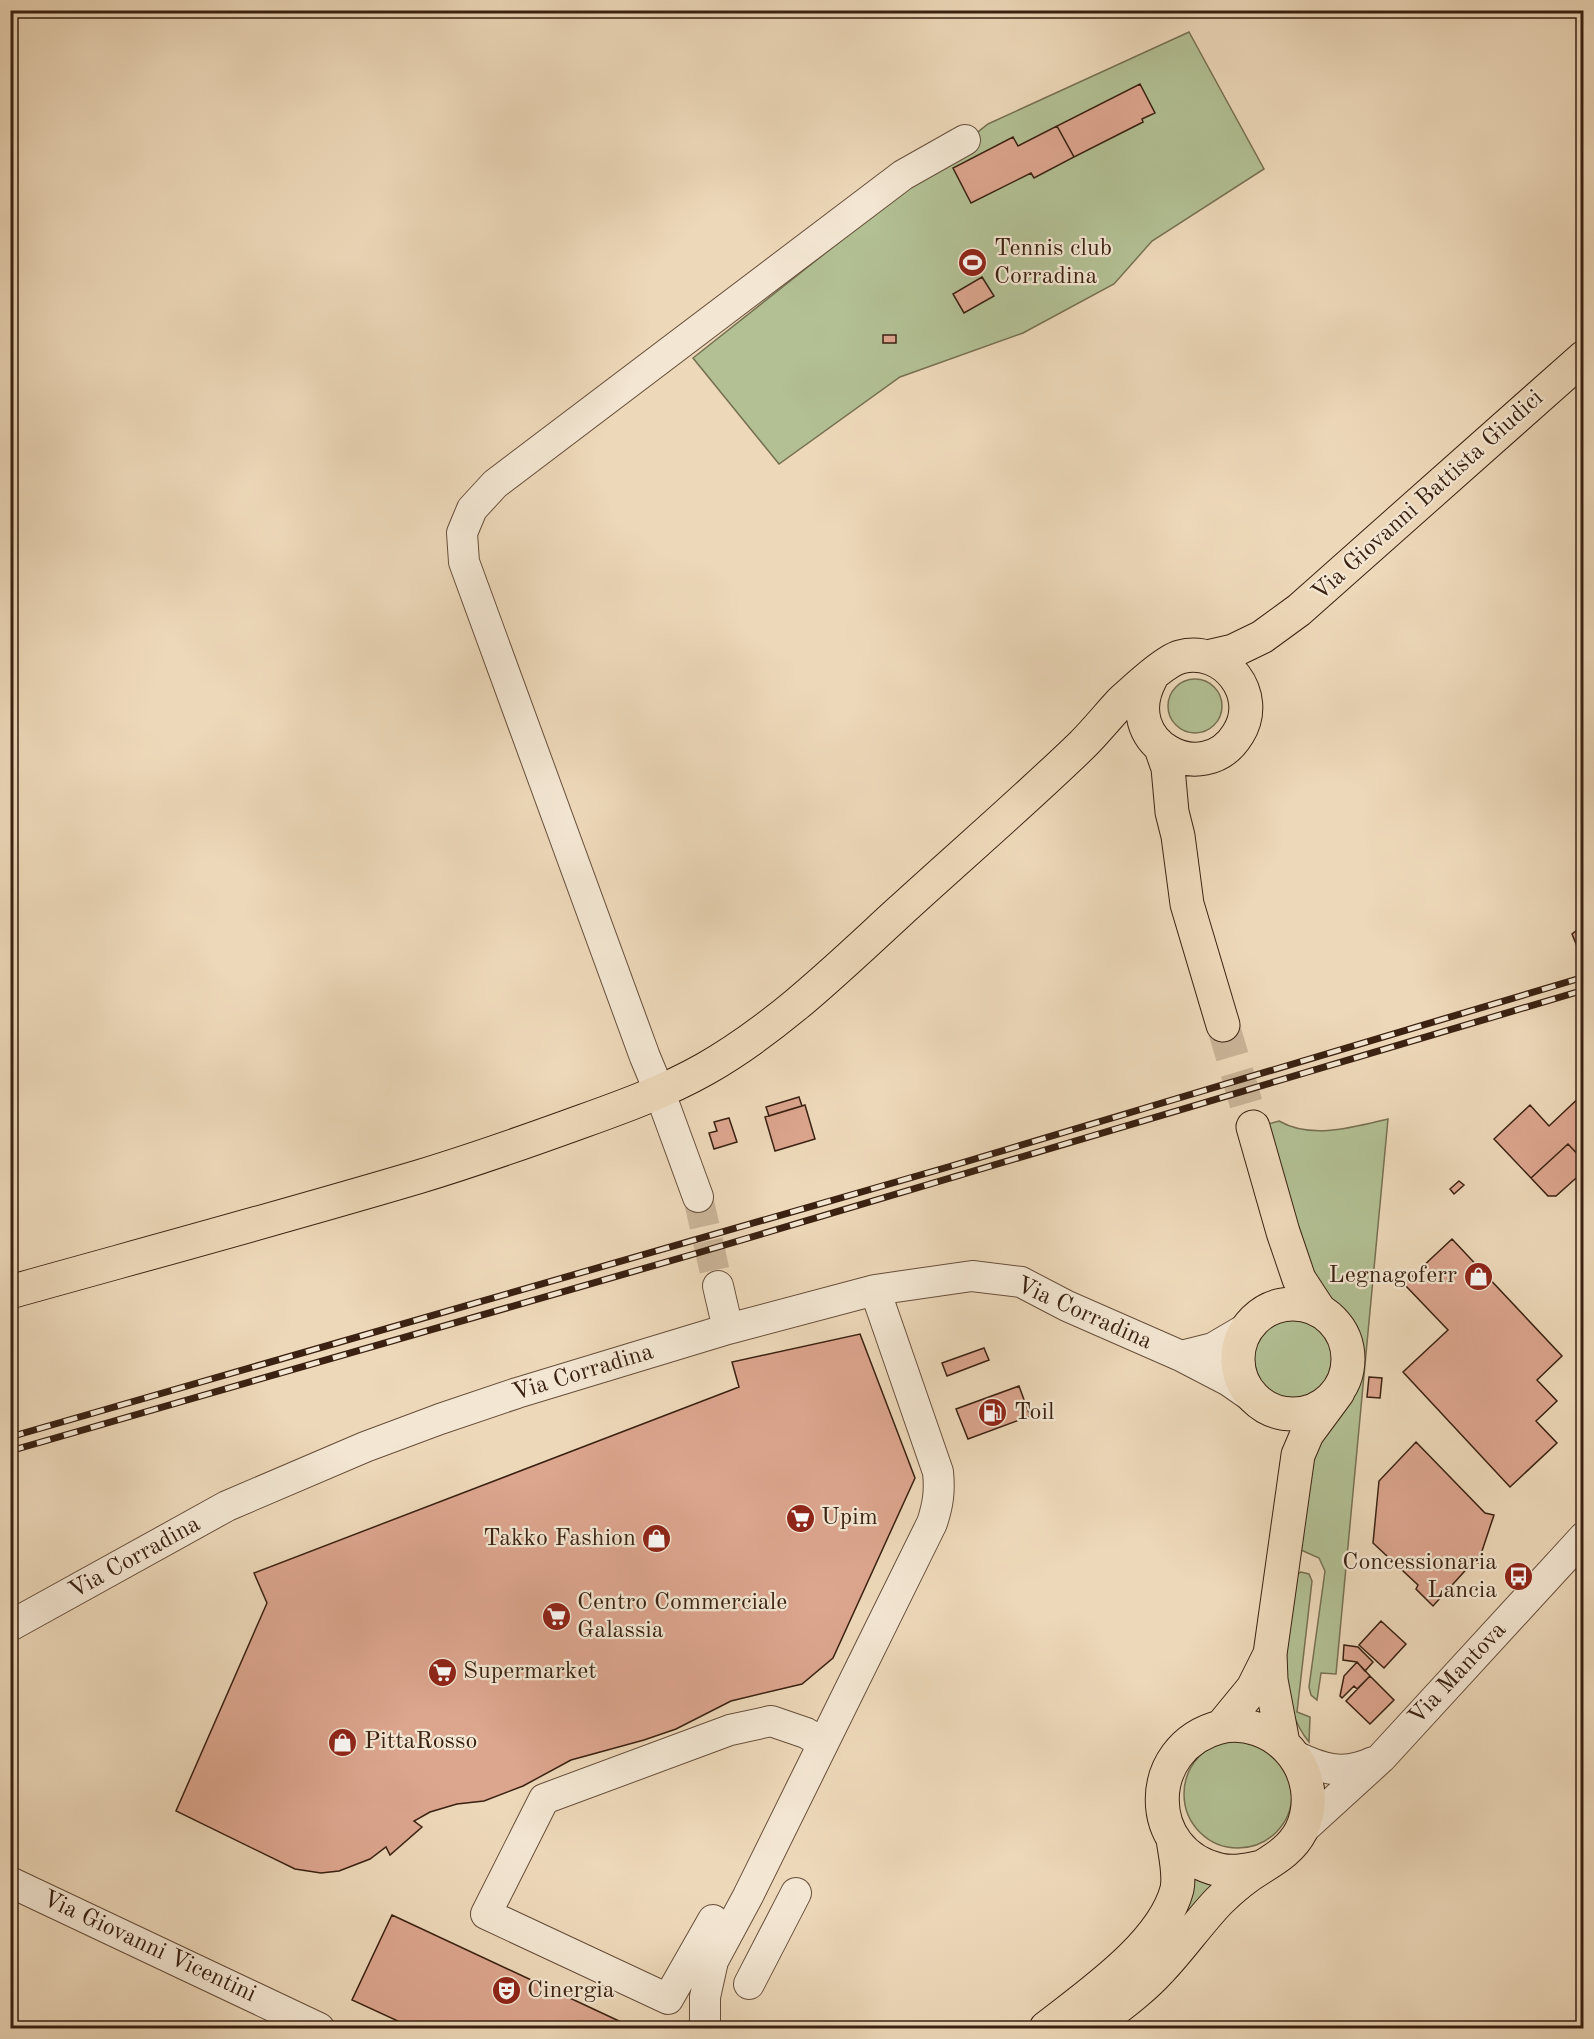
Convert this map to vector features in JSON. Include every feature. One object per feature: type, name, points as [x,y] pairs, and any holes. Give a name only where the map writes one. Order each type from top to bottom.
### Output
[{"type":"main road","name":"Via Giovanni Battista Giudici","points":[[10,1292],[497,1153],[660,1093],[746,1044],[816,988],[1080,747],[1123,701],[1160,668],[1182,656],[1207,657],[1233,651],[1253,642],[1299,610],[1584,357]]},
{"type":"main road","name":"Via Giovanni Battista Giudici","points":[[1178,836],[1189,795],[1199,772],[1211,756],[1231,744],[1238,735],[1246,713],[1246,701],[1255,672],[1272,643],[1299,610]]},
{"type":"main road","points":[[1207,657],[1229,668],[1243,689],[1246,701]]},
{"type":"main road","name":"Via Giovanni Battista Giudici","points":[[1151,678],[1145,689],[1142,709],[1146,729],[1157,744],[1168,768],[1172,812],[1178,836],[1187,904],[1223,1025]]},
{"type":"main road","points":[[1080,747],[1117,737],[1134,737],[1157,744],[1173,755],[1185,759],[1211,756]]},
{"type":"main road","points":[[1253,1127],[1299,1279],[1320,1311]]},
{"type":"main road","points":[[1283,1232],[1283,1276],[1274,1299],[1255,1320],[1239,1344],[1238,1363],[1242,1381],[1260,1402],[1288,1452],[1293,1486]]},
{"type":"main road","points":[[1255,1320],[1277,1306],[1306,1305],[1320,1311],[1335,1322],[1344,1338],[1349,1357],[1346,1375],[1338,1392],[1307,1434],[1298,1455],[1293,1486],[1270,1654],[1271,1680],[1289,1750]]},
{"type":"main road","points":[[1260,1402],[1282,1413],[1298,1414],[1320,1407],[1338,1392]]},
{"type":"main road","points":[[1221,1727],[1253,1688],[1270,1654]]},
{"type":"main road","name":"Via Mantova","points":[[1091,2028],[1158,1972],[1220,1900],[1261,1867],[1284,1853],[1300,1831],[1307,1809],[1307,1785],[1302,1770],[1289,1750],[1269,1734],[1254,1728],[1238,1725],[1202,1733],[1185,1745],[1172,1761],[1164,1780],[1161,1800],[1165,1820],[1173,1839],[1186,1854],[1203,1865],[1221,1871],[1241,1872],[1261,1867]]},
{"type":"main road","name":"Via Mantova","points":[[1046,2028],[1104,1982],[1149,1940],[1163,1919],[1177,1889],[1173,1839]]},
{"type":"street","points":[[698,1197],[464,562],[462,533],[472,509],[495,484],[903,175],[965,140]]},
{"type":"street","name":"Via Corradina","points":[[10,1626],[227,1506],[365,1447],[517,1393],[728,1329],[875,1290],[972,1276],[1021,1282],[1077,1311],[1181,1356],[1229,1381],[1260,1402]]},
{"type":"street","points":[[718,1286],[728,1329]]},
{"type":"street","points":[[824,1743],[806,1733],[771,1720],[730,1730],[544,1799],[486,1914],[668,1999],[700,2027],[713,1961],[824,1743],[932,1523],[938,1505],[940,1491],[938,1472],[875,1290]]},
{"type":"street","name":"Via Corradina","points":[[1181,1356],[1213,1348],[1255,1320]]},
{"type":"street","name":"Via Mantova","points":[[1300,1831],[1381,1758],[1584,1537]]},
{"type":"street","name":"Via Mantova","points":[[1289,1750],[1324,1769],[1359,1768],[1381,1758]]},
{"type":"street","points":[[668,1999],[741,1872],[752,1887]]},
{"type":"street","name":"Via Giovanni Vicentini","points":[[10,1882],[319,2028]]},
{"type":"street","points":[[749,1984],[796,1893]]},
{"type":"green space","name":"Tennis club Corradina","points":[[1189,32],[1264,169],[1152,241],[1114,284],[1023,333],[900,377],[779,464],[693,358],[988,124]]},
{"type":"green space","points":[[1190,679],[1200,679],[1210,683],[1218,691],[1222,706],[1218,721],[1210,729],[1200,733],[1190,733],[1180,729],[1172,721],[1168,711],[1168,701],[1172,691],[1180,683]]},
{"type":"green space","points":[[1388,1119],[1336,1674],[1321,1673],[1317,1700],[1311,1695],[1309,1687],[1325,1571],[1319,1558],[1301,1550],[1309,1458],[1353,1395],[1362,1370],[1362,1343],[1357,1328],[1348,1314],[1313,1283],[1268,1124],[1279,1121],[1292,1127],[1319,1131],[1347,1128]]},
{"type":"green space","points":[[1292,1318],[1307,1321],[1320,1330],[1329,1343],[1332,1358],[1329,1373],[1320,1386],[1307,1395],[1292,1398],[1277,1395],[1264,1386],[1255,1373],[1252,1358],[1255,1343],[1264,1330],[1277,1321]]},
{"type":"green space","points":[[1301,1572],[1309,1574],[1312,1581],[1297,1712],[1310,1717],[1309,1742],[1297,1724],[1290,1704],[1287,1683],[1288,1639],[1297,1574]]},
{"type":"green space","points":[[1238,1740],[1259,1744],[1276,1756],[1288,1773],[1292,1794],[1288,1815],[1276,1832],[1259,1844],[1238,1848],[1217,1844],[1200,1832],[1188,1815],[1184,1794],[1188,1773],[1200,1756],[1217,1744]]},
{"type":"green space","points":[[1194,1871],[1224,1881],[1125,1978]]},
{"type":"building","points":[[1140,84],[1155,113],[1142,119],[1143,122],[1074,157],[1057,126]]},
{"type":"building","points":[[1057,126],[1074,157],[1034,178],[1031,173],[971,203],[953,168],[1013,137],[1018,146]]},
{"type":"building","points":[[982,277],[994,296],[964,313],[953,294]]},
{"type":"building","points":[[883,335],[896,335],[896,343],[883,343]]},
{"type":"building","points":[[1584,925],[1584,949],[1579,951],[1572,934]]},
{"type":"building","points":[[1584,1093],[1584,1161],[1568,1144],[1531,1178],[1494,1139],[1530,1105],[1549,1126]]},
{"type":"building","points":[[799,1097],[802,1106],[769,1116],[766,1107]]},
{"type":"building","points":[[805,1105],[815,1139],[775,1151],[765,1117]]},
{"type":"building","points":[[729,1118],[737,1142],[714,1149],[709,1133],[717,1131],[714,1122]]},
{"type":"building","points":[[1568,1144],[1584,1161],[1584,1171],[1556,1196],[1548,1196],[1531,1178]]},
{"type":"building","points":[[1459,1181],[1464,1185],[1454,1194],[1450,1189]]},
{"type":"building","points":[[1452,1239],[1562,1356],[1537,1380],[1557,1401],[1536,1421],[1557,1443],[1510,1487],[1403,1372],[1448,1330],[1404,1284]]},
{"type":"building","name":"Centro Commerciale Galassia","points":[[860,1334],[915,1478],[833,1658],[802,1684],[731,1701],[676,1729],[571,1760],[523,1786],[484,1801],[457,1804],[430,1812],[414,1821],[422,1827],[390,1855],[386,1847],[370,1859],[339,1871],[321,1873],[295,1869],[176,1811],[267,1603],[254,1573],[739,1387],[732,1362]]},
{"type":"building","points":[[984,1348],[989,1360],[947,1376],[942,1363]]},
{"type":"building","points":[[1369,1377],[1382,1378],[1380,1398],[1367,1397]]},
{"type":"building","name":"Toil","points":[[1019,1386],[1030,1416],[968,1439],[956,1409]]},
{"type":"building","points":[[1416,1442],[1485,1513],[1494,1515],[1478,1563],[1474,1561],[1433,1606],[1416,1589],[1418,1585],[1373,1543],[1379,1481]]},
{"type":"building","points":[[1381,1621],[1406,1644],[1384,1668],[1359,1645]]},
{"type":"building","points":[[1344,1645],[1358,1647],[1373,1662],[1365,1671],[1357,1662],[1343,1660]]},
{"type":"building","points":[[1357,1662],[1370,1676],[1357,1689],[1354,1686],[1342,1698],[1340,1696],[1344,1676]]},
{"type":"building","points":[[1370,1676],[1394,1700],[1370,1724],[1346,1701]]},
{"type":"building","points":[[392,1915],[634,2028],[413,2028],[352,2000]]},
{"type":"tunnel","points":[[1223,1025],[1253,1127]]},
{"type":"tunnel","points":[[698,1197],[718,1286]]},
{"type":"railway","points":[[10,1437],[948,1167],[1584,977]]},
{"type":"railway","points":[[10,1451],[701,1252],[1584,990]]},
{"type":"place","name":"Tennis club Corradina","points":[[973,263]]},
{"type":"place","name":"Legnagoferr","points":[[1478,1276]]},
{"type":"place","name":"Toil","points":[[993,1413]]},
{"type":"place","name":"Upim","points":[[800,1518]]},
{"type":"place","name":"Takko Fashion","points":[[657,1539]]},
{"type":"place","name":"Concessionaria Lancia","points":[[1518,1577]]},
{"type":"place","name":"Centro Commerciale Galassia","points":[[556,1617]]},
{"type":"place","name":"Supermarket","points":[[442,1672]]},
{"type":"place","name":"PittaRosso","points":[[343,1742]]},
{"type":"place","name":"Cinergia","points":[[506,1991]]}]
